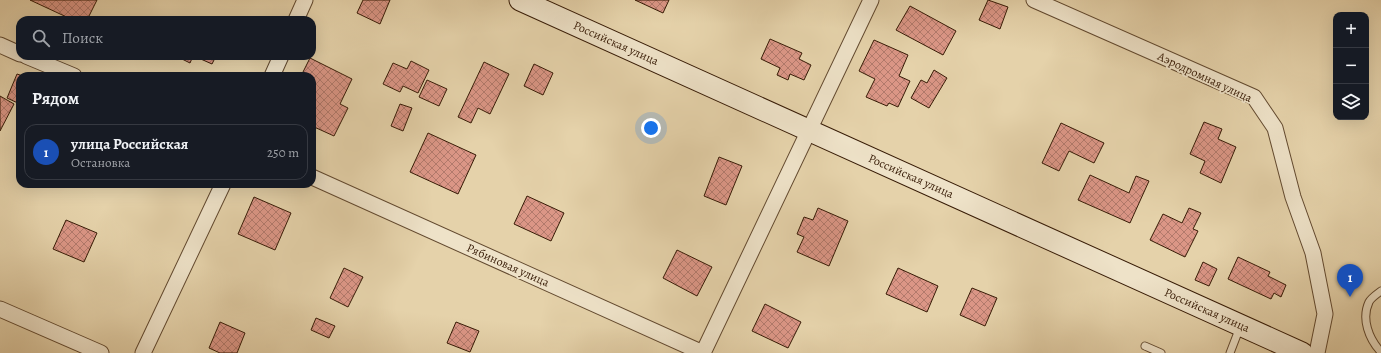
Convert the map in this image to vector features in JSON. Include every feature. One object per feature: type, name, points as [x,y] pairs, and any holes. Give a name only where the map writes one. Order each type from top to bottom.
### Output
[{"type":"street","points":[[298,16],[305,0]]},
{"type":"street","name":"Российская улица","points":[[520,0],[1302,353]]},
{"type":"street","points":[[704,353],[871,0]]},
{"type":"street","name":"Аэродромная улица","points":[[1034,0],[1254,97],[1275,128],[1293,197],[1313,253],[1325,314],[1317,353]]},
{"type":"street","points":[[0,45],[16,52]]},
{"type":"street","points":[[36,60],[64,72]]},
{"type":"street","points":[[274,72],[279,60]]},
{"type":"street","name":"Рябиновая улица","points":[[316,179],[704,353]]},
{"type":"street","points":[[143,353],[221,188]]},
{"type":"street","points":[[0,309],[101,353]]},
{"type":"lane","points":[[1381,291],[1370,301],[1366,315],[1367,331],[1373,343],[1381,352]]},
{"type":"lane","points":[[1230,353],[1241,325]]},
{"type":"lane","points":[[1145,346],[1161,353]]},
{"type":"building","points":[[30,0],[97,0],[89,16],[64,16]]},
{"type":"building","points":[[363,0],[390,0],[380,24],[357,13]]},
{"type":"building","points":[[635,0],[669,0],[663,13]]},
{"type":"building","points":[[988,0],[1008,7],[1000,29],[979,20]]},
{"type":"building","points":[[910,6],[956,31],[943,55],[896,30]]},
{"type":"building","points":[[770,39],[802,53],[799,59],[811,65],[804,80],[790,74],[788,80],[777,75],[780,68],[761,59]]},
{"type":"building","points":[[874,40],[908,55],[899,76],[910,81],[898,107],[889,103],[887,106],[866,97],[875,79],[859,71]]},
{"type":"building","points":[[184,60],[191,60],[190,63]]},
{"type":"building","points":[[203,60],[214,60],[212,64]]},
{"type":"building","points":[[309,60],[314,60],[352,79],[340,104],[348,108],[334,136],[316,128],[316,72],[303,72]]},
{"type":"building","points":[[411,61],[429,70],[418,93],[403,86],[400,92],[383,84],[393,63],[407,69]]},
{"type":"building","points":[[484,62],[509,74],[490,114],[478,108],[471,123],[458,117]]},
{"type":"building","points":[[534,64],[553,73],[543,95],[524,86]]},
{"type":"building","points":[[934,70],[947,78],[929,108],[911,98],[921,80],[927,83]]},
{"type":"building","points":[[16,76],[16,102],[7,98]]},
{"type":"building","points":[[427,80],[447,89],[439,106],[419,97]]},
{"type":"building","points":[[0,96],[14,104],[0,131]]},
{"type":"building","points":[[400,104],[412,108],[403,131],[391,126]]},
{"type":"building","points":[[1204,122],[1222,129],[1218,139],[1236,147],[1221,183],[1200,173],[1205,161],[1190,154]]},
{"type":"building","points":[[1061,123],[1104,143],[1094,163],[1069,151],[1059,171],[1042,163]]},
{"type":"building","points":[[428,133],[476,155],[458,194],[410,172]]},
{"type":"building","points":[[719,157],[742,166],[726,205],[704,196]]},
{"type":"building","points":[[1090,175],[1129,193],[1136,176],[1149,181],[1130,223],[1078,200]]},
{"type":"building","points":[[527,196],[564,213],[551,241],[514,224]]},
{"type":"building","points":[[254,197],[291,213],[275,250],[238,234]]},
{"type":"building","points":[[818,208],[848,221],[829,266],[797,252],[804,237],[797,234],[804,217],[813,220]]},
{"type":"building","points":[[1189,208],[1201,213],[1193,229],[1198,231],[1185,257],[1150,240],[1163,214],[1182,223]]},
{"type":"building","points":[[66,220],[97,233],[84,262],[53,249]]},
{"type":"building","points":[[677,250],[712,267],[697,296],[663,278]]},
{"type":"building","points":[[1238,257],[1270,272],[1268,276],[1286,285],[1281,297],[1274,293],[1271,299],[1228,279]]},
{"type":"building","points":[[1203,262],[1217,269],[1209,286],[1195,280]]},
{"type":"building","points":[[344,268],[363,277],[348,307],[330,298]]},
{"type":"building","points":[[898,268],[938,286],[927,312],[886,294]]},
{"type":"building","points":[[972,288],[997,298],[985,326],[960,315]]},
{"type":"building","points":[[765,304],[801,322],[788,348],[752,331]]},
{"type":"building","points":[[316,318],[335,326],[329,338],[311,330]]},
{"type":"building","points":[[220,322],[245,333],[237,353],[220,353],[209,348]]},
{"type":"building","points":[[456,322],[479,331],[470,352],[447,343]]},
{"type":"place","name":"улица Российская","points":[[1350,297]]}]
